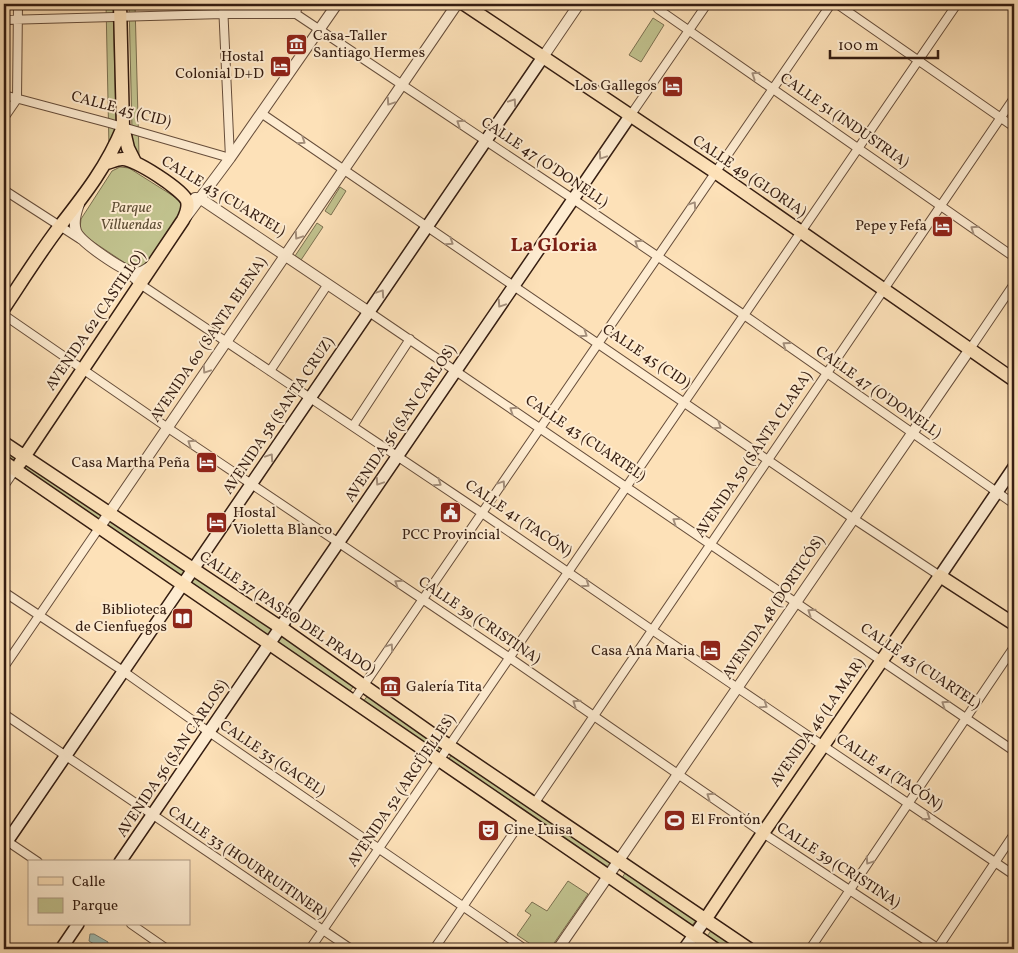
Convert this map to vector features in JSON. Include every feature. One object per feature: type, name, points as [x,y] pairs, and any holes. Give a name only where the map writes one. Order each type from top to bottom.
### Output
[{"type":"main road","name":"CALLE 49 (GLORIA)","points":[[464,4],[715,172],[1014,380]]},
{"type":"main road","points":[[120,10],[123,127],[128,148],[135,162]]},
{"type":"main road","name":"AVENIDA 58 (SANTA CRUZ)","points":[[5,842],[543,57]]},
{"type":"main road","name":"AVENIDA 56 (SAN CARLOS)","points":[[121,860],[630,116]]},
{"type":"main road","points":[[4,308],[107,163],[123,127]]},
{"type":"main road","points":[[107,163],[122,159],[135,162]]},
{"type":"main road","name":"CALLE 43 (CUARTEL)","points":[[135,162],[180,192]]},
{"type":"main road","points":[[180,192],[186,200],[188,211],[184,220]]},
{"type":"main road","name":"AVENIDA 62 (CASTILLO)","points":[[15,470],[184,220]]},
{"type":"main road","name":"CALLE 37 (PASEO DEL PRADO)","points":[[4,443],[280,627],[449,746],[749,949]]},
{"type":"main road","points":[[4,462],[439,762],[715,949]]},
{"type":"main road","name":"AVENIDA 46 (LA MAR)","points":[[684,949],[1014,468]]},
{"type":"main road","name":"CALLE 45 (CID)","points":[[940,576],[1014,624]]},
{"type":"main road","points":[[61,949],[77,926]]},
{"type":"street","points":[[4,118],[17,99],[18,4]]},
{"type":"street","points":[[223,4],[230,158]]},
{"type":"street","points":[[4,20],[120,10],[223,14],[296,14],[298,4]]},
{"type":"street","name":"AVENIDA 62 (CASTILLO)","points":[[184,220],[201,199],[337,4]]},
{"type":"street","name":"AVENIDA 60 (SANTA ELENA)","points":[[4,668],[456,4]]},
{"type":"street","name":"AVENIDA 58 (SANTA CRUZ)","points":[[543,57],[579,4]]},
{"type":"street","name":"AVENIDA 56 (SAN CARLOS)","points":[[630,116],[707,4]]},
{"type":"street","points":[[353,701],[831,4]]},
{"type":"street","points":[[837,4],[1014,127]]},
{"type":"street","name":"AVENIDA 52 (ARGÜELLES)","points":[[310,949],[957,4]]},
{"type":"street","name":"CALLE 51 (INDUSTRIA)","points":[[658,9],[1014,256]]},
{"type":"street","name":"CALLE 47 (O'DONELL)","points":[[296,14],[658,256],[1014,504]]},
{"type":"street","name":"CALLE 45 (CID)","points":[[4,95],[230,158]]},
{"type":"street","name":"AVENIDA 50 (SANTA CLARA)","points":[[534,804],[1014,98]]},
{"type":"street","name":"CALLE 45 (CID)","points":[[261,113],[940,576]]},
{"type":"street","name":"CALLE 41 (TACÓN)","points":[[4,190],[84,241],[125,270],[140,284],[482,513],[1014,875]]},
{"type":"street","name":"CALLE 43 (CUARTEL)","points":[[180,192],[193,198],[201,199],[286,255],[1014,751]]},
{"type":"street","points":[[79,204],[75,220],[76,231],[84,241]]},
{"type":"street","points":[[125,270],[134,273],[142,272],[152,266]]},
{"type":"street","points":[[270,371],[328,284]]},
{"type":"street","name":"AVENIDA 48 (DORTICÓS)","points":[[558,949],[1014,284]]},
{"type":"street","name":"CALLE 39 (CRISTINA)","points":[[4,315],[938,949]]},
{"type":"street","points":[[352,426],[410,340]]},
{"type":"street","name":"AVENIDA 62 (CASTILLO)","points":[[4,486],[15,470]]},
{"type":"street","name":"CALLE 35 (GACEL)","points":[[4,592],[123,671],[525,949]]},
{"type":"street","points":[[810,949],[1014,647]]},
{"type":"street","name":"CALLE 33 (HOURRUITINER)","points":[[4,714],[152,816],[352,949]]},
{"type":"street","points":[[434,949],[523,819]]},
{"type":"street","points":[[938,949],[1014,834]]},
{"type":"street","points":[[5,842],[35,860]]},
{"type":"street","points":[[133,926],[167,949]]},
{"type":"green space","points":[[106,4],[113,4],[116,119],[114,143],[109,148]]},
{"type":"green space","points":[[129,4],[135,4],[139,155],[133,146]]},
{"type":"green space","points":[[653,18],[664,25],[641,62],[629,55]]},
{"type":"green space","name":"Parque Villuendas","points":[[120,167],[129,168],[178,199],[181,202],[183,212],[145,266],[136,268],[131,267],[86,237],[80,229],[81,219],[112,171]]},
{"type":"green space","points":[[340,187],[346,191],[331,215],[325,211]]},
{"type":"green space","points":[[317,223],[323,227],[301,260],[295,256]]},
{"type":"green space","points":[[4,446],[355,684],[348,694],[4,459]]},
{"type":"green space","points":[[369,694],[442,745],[435,754],[362,703]]},
{"type":"green space","points":[[453,752],[612,860],[605,870],[447,762]]},
{"type":"green space","points":[[627,870],[698,918],[690,928],[620,881]]},
{"type":"green space","points":[[568,881],[588,894],[550,949],[538,949],[517,935],[531,915],[525,911],[532,902],[547,911]]},
{"type":"green space","points":[[713,928],[743,949],[721,949],[705,939]]},
{"type":"water","points":[[90,934],[94,934],[108,942],[107,948],[102,949],[89,941]]},
{"type":"place","name":"Casa-Taller Santiago Hermes","points":[[297,45]]},
{"type":"place","name":"Hostal Colonial D+D","points":[[280,66]]},
{"type":"place","name":"Los Gallegos","points":[[673,86]]},
{"type":"place","name":"Pepe y Fefa","points":[[943,226]]},
{"type":"place","name":"Casa Martha Peña","points":[[206,463]]},
{"type":"place","name":"PCC Provincial","points":[[451,512]]},
{"type":"place","name":"Hostal Violetta Blanco","points":[[217,522]]},
{"type":"place","name":"Biblioteca de Cienfuegos","points":[[183,619]]},
{"type":"place","name":"Casa Ana Maria","points":[[711,651]]},
{"type":"place","name":"Galería Tita","points":[[390,687]]},
{"type":"place","name":"El Frontón","points":[[675,820]]},
{"type":"place","name":"Cine Luisa","points":[[488,830]]},
{"type":"district","name":"La Gloria","points":[[554,246]]}]
